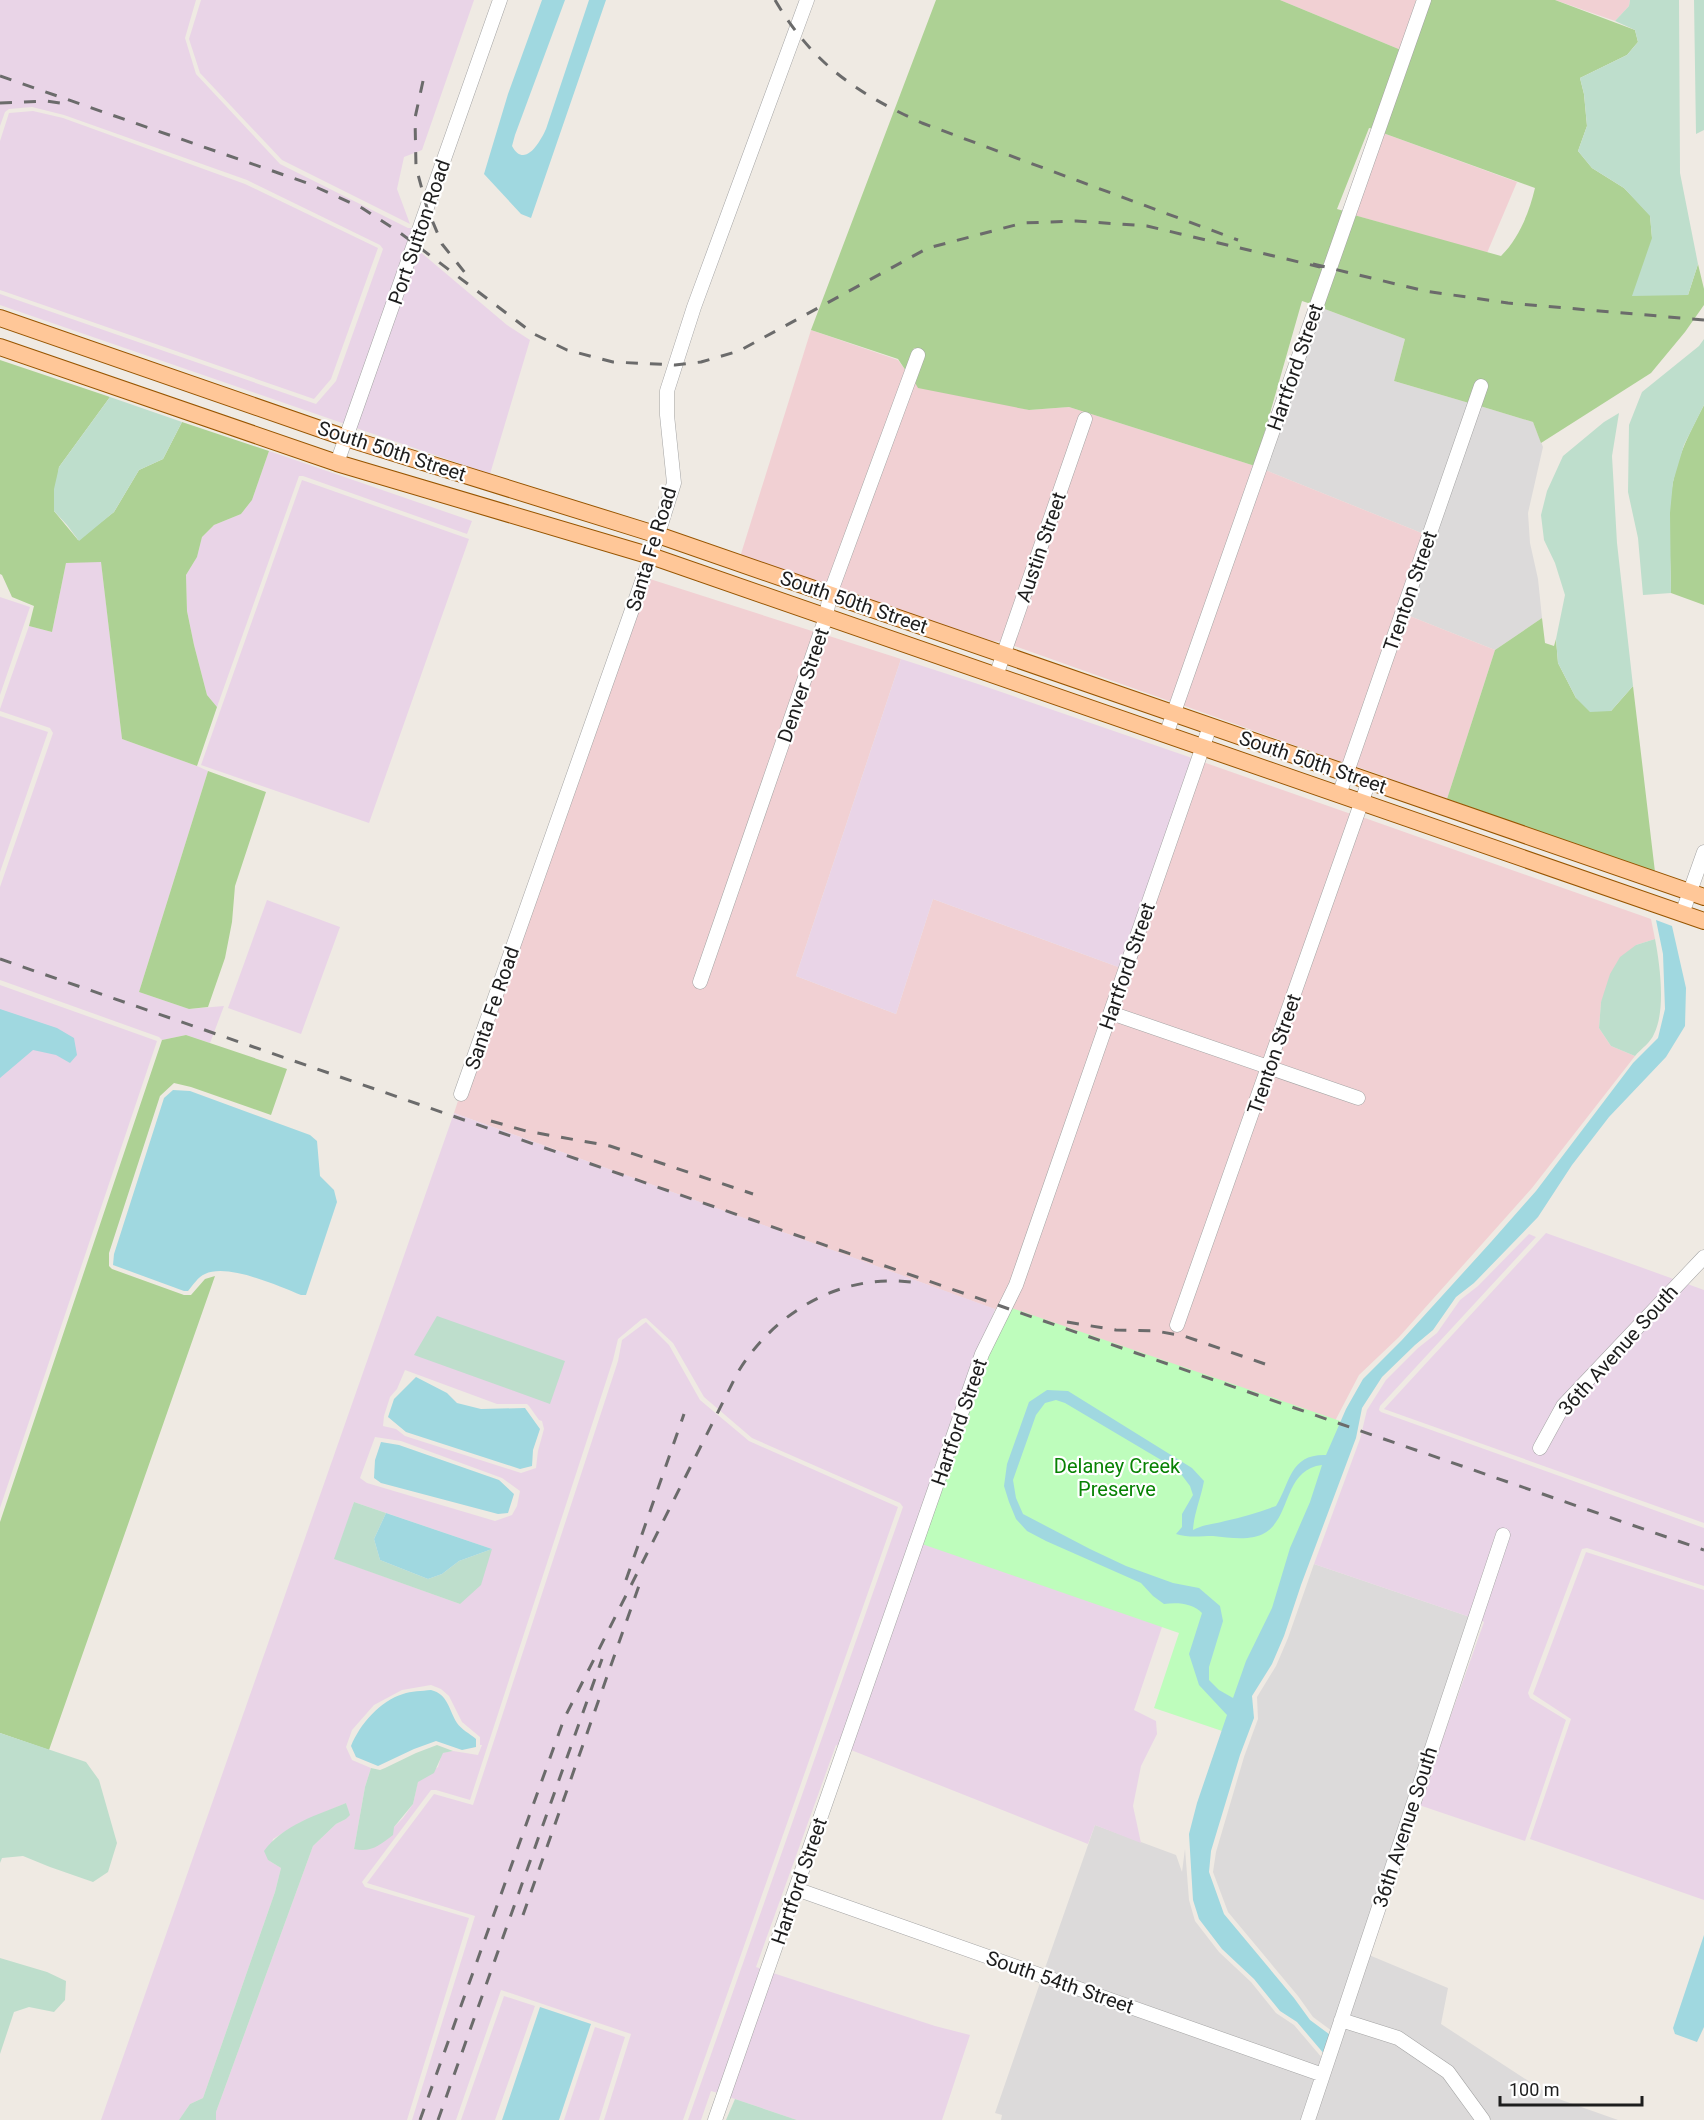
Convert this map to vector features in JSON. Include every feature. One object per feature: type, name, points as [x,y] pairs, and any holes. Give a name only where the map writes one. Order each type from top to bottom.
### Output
[{"type":"main road","name":"South 50th Street","points":[[0,318],[346,438],[658,535],[1697,895]]},
{"type":"main road","name":"South 50th Street","points":[[0,347],[337,463],[651,556],[1704,921]]},
{"type":"street","name":"Port Sutton Road","points":[[337,463],[500,0]]},
{"type":"street","name":"Santa Fe Road","points":[[461,1094],[658,535],[674,483],[667,415],[667,391],[694,307],[807,0]]},
{"type":"street","name":"Hartford Street","points":[[1166,735],[1424,0]]},
{"type":"street","name":"Denver Street","points":[[700,982],[826,617],[830,594],[918,355]]},
{"type":"street","name":"Trenton Street","points":[[1339,795],[1481,386]]},
{"type":"street","name":"Austin Street","points":[[996,675],[1085,419]]},
{"type":"street","name":"Hartford Street","points":[[715,2120],[982,1354],[1016,1285],[1210,726]]},
{"type":"street","name":"Trenton Street","points":[[1177,1325],[1369,781]]},
{"type":"street","points":[[1510,854],[1518,833]]},
{"type":"street","points":[[1682,914],[1697,895],[1704,852]]},
{"type":"street","points":[[1111,1013],[1358,1098]]},
{"type":"street","name":"36th Avenue South","points":[[1540,1448],[1563,1406],[1704,1257]]},
{"type":"street","name":"36th Avenue South","points":[[1308,2120],[1503,1535]]},
{"type":"street","name":"South 54th Street","points":[[796,1889],[1323,2074]]},
{"type":"street","points":[[1341,2020],[1398,2038],[1448,2072],[1483,2120]]},
{"type":"shaded area","points":[[0,0],[196,0],[185,38],[196,74],[280,164],[412,228],[345,424],[0,305],[0,294],[316,404],[336,381],[383,249],[380,245],[247,180],[64,115],[32,107],[9,109],[5,112],[0,126]]},
{"type":"shaded area","points":[[201,0],[474,0],[422,150],[404,157],[397,189],[410,224],[282,160],[200,73],[189,39]]},
{"type":"shaded area","points":[[1280,0],[1416,0],[1401,50]]},
{"type":"shaded area","points":[[1555,0],[1630,0],[1629,6],[1615,21]]},
{"type":"shaded area","points":[[33,111],[63,118],[245,184],[378,248],[331,379],[314,399],[0,290],[0,141],[9,113]]},
{"type":"shaded area","points":[[1383,133],[1517,182],[1487,253],[1354,215]]},
{"type":"shaded area","points":[[418,250],[507,325],[530,340],[490,474],[356,428]]},
{"type":"shaded area","points":[[1322,308],[1405,339],[1394,381],[1469,403],[1424,534],[1265,470]]},
{"type":"shaded area","points":[[811,330],[898,360],[906,371],[827,586],[740,557]]},
{"type":"shaded area","points":[[914,381],[1029,410],[1069,407],[1255,466],[1172,702],[1012,645],[1092,416],[1082,412],[1002,642],[992,641],[838,590]]},
{"type":"shaded area","points":[[1480,406],[1533,422],[1543,447],[1528,513],[1530,543],[1538,579],[1542,618],[1495,650],[1407,615]]},
{"type":"shaded area","points":[[269,451],[472,521],[467,534],[299,476],[217,707],[207,695],[194,645],[187,611],[186,575],[197,557],[202,537],[214,525],[241,514],[252,500]]},
{"type":"shaded area","points":[[1265,470],[1424,534],[1344,763],[1182,705]]},
{"type":"shaded area","points":[[302,480],[469,539],[369,823],[201,765]]},
{"type":"shaded area","points":[[101,561],[122,739],[208,771],[139,992],[189,1009],[224,1006],[210,1043],[186,1035],[162,1040],[0,980],[0,887],[53,733],[50,728],[0,711],[0,709],[29,626],[52,632],[66,563]]},
{"type":"shaded area","points":[[650,579],[815,632],[693,985],[704,988],[826,635],[901,659],[796,976],[896,1014],[933,899],[1121,968],[1010,1283],[997,1310],[454,1113],[459,1098],[465,1100]]},
{"type":"shaded area","points":[[0,597],[30,607],[0,695]]},
{"type":"shaded area","points":[[1407,615],[1495,650],[1447,799],[1355,766]]},
{"type":"shaded area","points":[[901,659],[1192,758],[1121,968],[933,899],[896,1014],[796,976]]},
{"type":"shaded area","points":[[0,716],[48,732],[0,872]]},
{"type":"shaded area","points":[[1203,762],[1351,814],[1266,1060],[1118,1010]]},
{"type":"shaded area","points":[[1362,817],[1651,919],[1655,939],[1636,945],[1601,1002],[1599,1028],[1611,1046],[1635,1056],[1532,1188],[1399,1337],[1359,1375],[1335,1421],[1008,1313],[1115,1019],[1263,1069],[1170,1328],[1180,1331],[1273,1073],[1361,1105],[1364,1096],[1276,1064]]},
{"type":"shaded area","points":[[267,900],[340,927],[301,1034],[228,1008]]},
{"type":"shaded area","points":[[0,985],[157,1041],[0,1508]]},
{"type":"shaded area","points":[[454,1113],[995,1309],[840,1746],[836,1745],[756,1967],[762,1969],[718,2093],[711,2091],[701,2120],[688,2120],[903,1507],[900,1503],[752,1438],[704,1397],[673,1343],[646,1318],[618,1339],[470,1800],[431,1790],[362,1882],[365,1887],[469,1918],[407,2120],[216,2120],[216,2112],[313,1846],[336,1824],[346,1819],[349,1815],[346,1803],[299,1823],[273,1839],[268,1860],[281,1868],[275,1892],[203,2098],[190,2104],[179,2120],[101,2120]],"holes":[[[405,1370],[497,1404],[527,1404],[542,1421],[544,1429],[536,1468],[521,1473],[405,1436],[396,1429],[383,1426],[390,1397],[397,1389]],[[375,1437],[401,1441],[502,1478],[520,1491],[517,1506],[512,1515],[495,1521],[367,1483],[360,1478]],[[354,1502],[492,1549],[460,1604],[335,1559]],[[431,1685],[441,1689],[449,1696],[462,1722],[480,1737],[480,1745],[482,1745],[478,1755],[453,1751],[442,1753],[438,1767],[418,1781],[413,1804],[403,1818],[394,1827],[354,1849],[365,1787],[371,1768],[352,1760],[346,1747],[352,1730],[374,1705],[402,1690]]]},
{"type":"shaded area","points":[[1546,1233],[1704,1290],[1704,1523],[1384,1409]]},
{"type":"shaded area","points":[[1529,1234],[1536,1237],[1380,1406],[1379,1410],[1704,1528],[1704,1586],[1587,1548],[1582,1549],[1528,1693],[1530,1698],[1566,1720],[1525,1841],[1419,1805],[1484,1622],[1480,1620],[1510,1532],[1499,1529],[1470,1617],[1314,1564],[1360,1439],[1367,1410],[1386,1380],[1418,1348],[1437,1333],[1460,1300],[1478,1286]]},
{"type":"shaded area","points":[[646,1322],[669,1345],[700,1400],[749,1441],[898,1507],[683,2120],[604,2120],[631,2034],[501,1990],[456,2120],[412,2120],[475,1916],[367,1883],[434,1794],[473,1805],[618,1361],[622,1340]]},
{"type":"shaded area","points":[[926,1534],[1164,1621],[1134,1710],[1156,1721],[1157,1734],[1141,1766],[1133,1806],[1141,1843],[1095,1825],[1088,1844],[851,1750]]},
{"type":"shaded area","points":[[1586,1552],[1704,1590],[1704,1900],[1530,1839],[1571,1719],[1533,1694]]},
{"type":"shaded area","points":[[1314,1564],[1470,1617],[1332,2031],[1313,2017],[1228,1912],[1213,1872],[1216,1852],[1244,1757],[1258,1719],[1257,1697],[1276,1666],[1288,1638]]},
{"type":"shaded area","points":[[1095,1825],[1176,1855],[1182,1872],[1185,1849],[1189,1900],[1195,1921],[1219,1952],[1251,1982],[1276,2013],[1294,2025],[1323,2059],[1320,2068],[1044,1971]]},
{"type":"shaded area","points":[[1369,1955],[1448,1988],[1441,2024],[1553,2097],[1618,2120],[1491,2120],[1484,2114],[1453,2070],[1348,2017]]},
{"type":"shaded area","points":[[773,1973],[935,2026],[970,2035],[942,2120],[797,2120],[729,2097]]},
{"type":"shaded area","points":[[1041,1980],[1317,2077],[1302,2120],[1001,2120],[1002,2115],[995,2113]]},
{"type":"shaded area","points":[[504,1996],[535,2006],[495,2120],[461,2120]]},
{"type":"shaded area","points":[[1345,2026],[1396,2043],[1444,2075],[1475,2120],[1314,2120]]},
{"type":"shaded area","points":[[595,2027],[625,2037],[599,2120],[564,2120]]},
{"type":"green space","points":[[936,0],[1280,0],[1401,50],[1373,129],[1369,128],[1337,209],[1344,211],[1311,304],[1302,301],[1255,466],[1069,407],[1029,410],[918,388],[914,381],[924,352],[914,348],[906,371],[898,359],[811,330]]},
{"type":"green space","points":[[1430,0],[1555,0],[1635,30],[1638,42],[1627,55],[1580,78],[1587,126],[1578,151],[1592,168],[1624,188],[1650,215],[1652,238],[1688,295],[1698,264],[1704,289],[1704,305],[1651,373],[1541,443],[1533,422],[1480,406],[1487,383],[1477,380],[1469,403],[1394,381],[1405,339],[1322,308],[1354,215],[1501,256],[1518,233],[1530,207],[1535,188],[1383,133]]},
{"type":"green space","points":[[1630,0],[1679,0],[1680,173],[1698,264],[1688,295],[1632,296],[1652,238],[1650,216],[1624,188],[1592,168],[1578,151],[1587,126],[1580,78],[1627,55],[1638,42],[1635,30],[1615,21],[1629,6]]},
{"type":"green space","points":[[1694,0],[1704,0],[1704,130],[1696,134]]},
{"type":"green space","points":[[1704,339],[1704,405],[1684,445],[1673,482],[1670,513],[1671,593],[1643,595],[1638,538],[1628,492],[1629,425],[1642,392],[1699,346]]},
{"type":"green space","points":[[0,360],[110,397],[59,467],[54,511],[78,540],[114,512],[139,470],[163,459],[182,422],[269,451],[252,500],[241,514],[214,525],[202,537],[197,557],[186,575],[187,611],[194,645],[207,695],[217,707],[197,766],[122,739],[101,562],[66,563],[52,632],[29,626],[34,606],[12,597],[0,574]]},
{"type":"green space","points":[[110,397],[182,422],[163,459],[139,470],[114,512],[79,541],[54,511],[54,489],[59,467]]},
{"type":"green space","points":[[1704,405],[1704,605],[1671,593],[1669,523],[1673,482],[1678,462],[1685,442]]},
{"type":"green space","points":[[1619,413],[1612,456],[1617,543],[1633,686],[1611,711],[1590,712],[1576,698],[1558,663],[1556,639],[1565,595],[1555,563],[1544,540],[1541,515],[1547,491],[1563,456],[1604,422]]},
{"type":"green space","points":[[1542,618],[1545,643],[1554,646],[1556,639],[1558,663],[1576,698],[1611,711],[1633,686],[1655,872],[1447,799],[1495,650]]},
{"type":"green space","points":[[208,771],[266,792],[235,886],[232,922],[225,958],[208,1007],[189,1009],[139,992]]},
{"type":"green space","points":[[1655,939],[1660,974],[1660,1013],[1653,1037],[1635,1056],[1611,1046],[1599,1028],[1601,1002],[1610,974],[1620,957],[1636,945]]},
{"type":"green space","points":[[186,1035],[287,1069],[271,1115],[174,1083],[160,1096],[109,1253],[109,1266],[184,1295],[191,1295],[205,1279],[215,1276],[49,1750],[0,1733],[0,1522],[162,1040]]},
{"type":"green space","name":"Delaney Creek Preserve","points":[[1006,1306],[1346,1423],[1237,1736],[1154,1708],[1179,1633],[922,1544]]},
{"type":"green space","points":[[437,1316],[565,1361],[550,1404],[414,1355]]},
{"type":"green space","points":[[354,1502],[386,1513],[374,1539],[380,1560],[428,1579],[442,1574],[459,1561],[492,1549],[481,1585],[460,1604],[334,1559]]},
{"type":"green space","points":[[0,1733],[86,1762],[99,1780],[117,1843],[108,1872],[93,1882],[23,1856],[2,1858],[0,1863]]},
{"type":"green space","points":[[437,1745],[453,1751],[443,1753],[434,1773],[418,1782],[413,1804],[394,1827],[393,1835],[370,1849],[354,1849],[365,1787],[371,1768],[380,1770]]},
{"type":"green space","points":[[346,1803],[350,1815],[336,1824],[313,1846],[216,2112],[216,2120],[179,2120],[190,2104],[203,2098],[275,1892],[281,1868],[268,1860],[264,1851],[281,1834],[291,1828]]},
{"type":"green space","points":[[0,1958],[47,1972],[66,1981],[65,2000],[54,2012],[29,2007],[14,2012],[0,2054]]},
{"type":"green space","points":[[735,2099],[797,2120],[726,2120]]},
{"type":"water","points":[[542,0],[565,0],[515,135],[512,146],[517,153],[522,155],[532,151],[546,129],[589,0],[606,0],[531,218],[521,214],[484,174],[508,94]]},
{"type":"water","points":[[1656,920],[1672,926],[1686,988],[1685,1026],[1666,1057],[1609,1117],[1572,1165],[1538,1217],[1474,1283],[1456,1297],[1433,1330],[1382,1377],[1362,1408],[1356,1438],[1284,1636],[1272,1664],[1252,1696],[1254,1718],[1240,1755],[1211,1851],[1209,1872],[1224,1914],[1310,2020],[1333,2037],[1325,2055],[1297,2022],[1280,2011],[1254,1979],[1222,1949],[1199,1919],[1193,1900],[1189,1834],[1197,1803],[1227,1715],[1199,1685],[1189,1654],[1202,1613],[1184,1604],[1164,1604],[1141,1583],[1027,1531],[1016,1519],[1004,1486],[1007,1464],[1029,1402],[1047,1390],[1068,1391],[1192,1468],[1204,1481],[1193,1530],[1276,1506],[1298,1464],[1314,1456],[1326,1455],[1346,1409],[1363,1379],[1402,1340],[1536,1191],[1633,1063],[1658,1038],[1665,1009],[1663,954]],"holes":[[[1056,1400],[1065,1403],[1178,1470],[1190,1486],[1193,1495],[1182,1514],[1182,1527],[1176,1534],[1194,1537],[1244,1538],[1267,1532],[1282,1512],[1299,1477],[1308,1469],[1322,1465],[1310,1502],[1290,1548],[1272,1608],[1246,1661],[1233,1698],[1219,1690],[1209,1680],[1209,1667],[1223,1621],[1220,1606],[1199,1588],[1173,1583],[1126,1566],[1023,1514],[1016,1498],[1013,1480],[1036,1415],[1045,1403]]]},
{"type":"water","points":[[0,1009],[57,1028],[74,1038],[77,1055],[70,1063],[56,1055],[33,1050],[0,1078]]},
{"type":"water","points":[[173,1090],[190,1091],[310,1135],[317,1141],[320,1176],[334,1190],[337,1202],[306,1295],[253,1277],[226,1271],[205,1274],[188,1291],[184,1291],[113,1265],[114,1254],[164,1098]]},
{"type":"water","points":[[416,1377],[447,1393],[457,1403],[481,1409],[525,1408],[540,1429],[533,1450],[532,1466],[520,1469],[406,1432],[388,1417],[394,1399]]},
{"type":"water","points":[[381,1442],[399,1445],[499,1480],[514,1494],[508,1513],[498,1514],[381,1483],[374,1478],[375,1460]]},
{"type":"water","points":[[386,1513],[492,1549],[459,1561],[442,1574],[428,1579],[380,1560],[374,1539]]},
{"type":"water","points":[[431,1690],[445,1699],[459,1725],[476,1739],[476,1747],[462,1750],[436,1741],[378,1766],[356,1757],[351,1746],[372,1714],[395,1697]]},
{"type":"water","points":[[1704,1935],[1704,2027],[1697,2042],[1675,2034],[1673,2028]]},
{"type":"water","points":[[540,2007],[591,2024],[559,2120],[502,2120]]},
{"type":"railway","points":[[775,0],[804,42],[820,59],[856,88],[898,112],[922,123],[1238,240]]},
{"type":"railway","points":[[0,76],[307,183],[362,208],[399,232],[534,334],[567,350],[613,362],[675,365],[701,362],[739,351],[928,248],[1023,223],[1076,221],[1147,226],[1320,267]]},
{"type":"railway","points":[[423,81],[415,118],[416,167],[427,208],[442,244],[470,279]]},
{"type":"railway","points":[[0,103],[46,101],[60,103]]},
{"type":"railway","points":[[1313,264],[1425,291],[1508,303],[1704,320]]},
{"type":"railway","points":[[0,959],[1704,1550]]},
{"type":"railway","points":[[491,1121],[526,1131],[610,1146],[753,1194]]},
{"type":"railway","points":[[420,2120],[564,1719],[738,1372],[772,1330],[792,1313],[815,1300],[864,1283],[891,1281],[918,1283]]},
{"type":"railway","points":[[1067,1322],[1116,1330],[1156,1331],[1184,1336],[1265,1364]]},
{"type":"railway","points":[[626,1580],[684,1414]]},
{"type":"railway","points":[[523,1915],[641,1580]]},
{"type":"railway","points":[[438,2120],[602,1659]]}]
